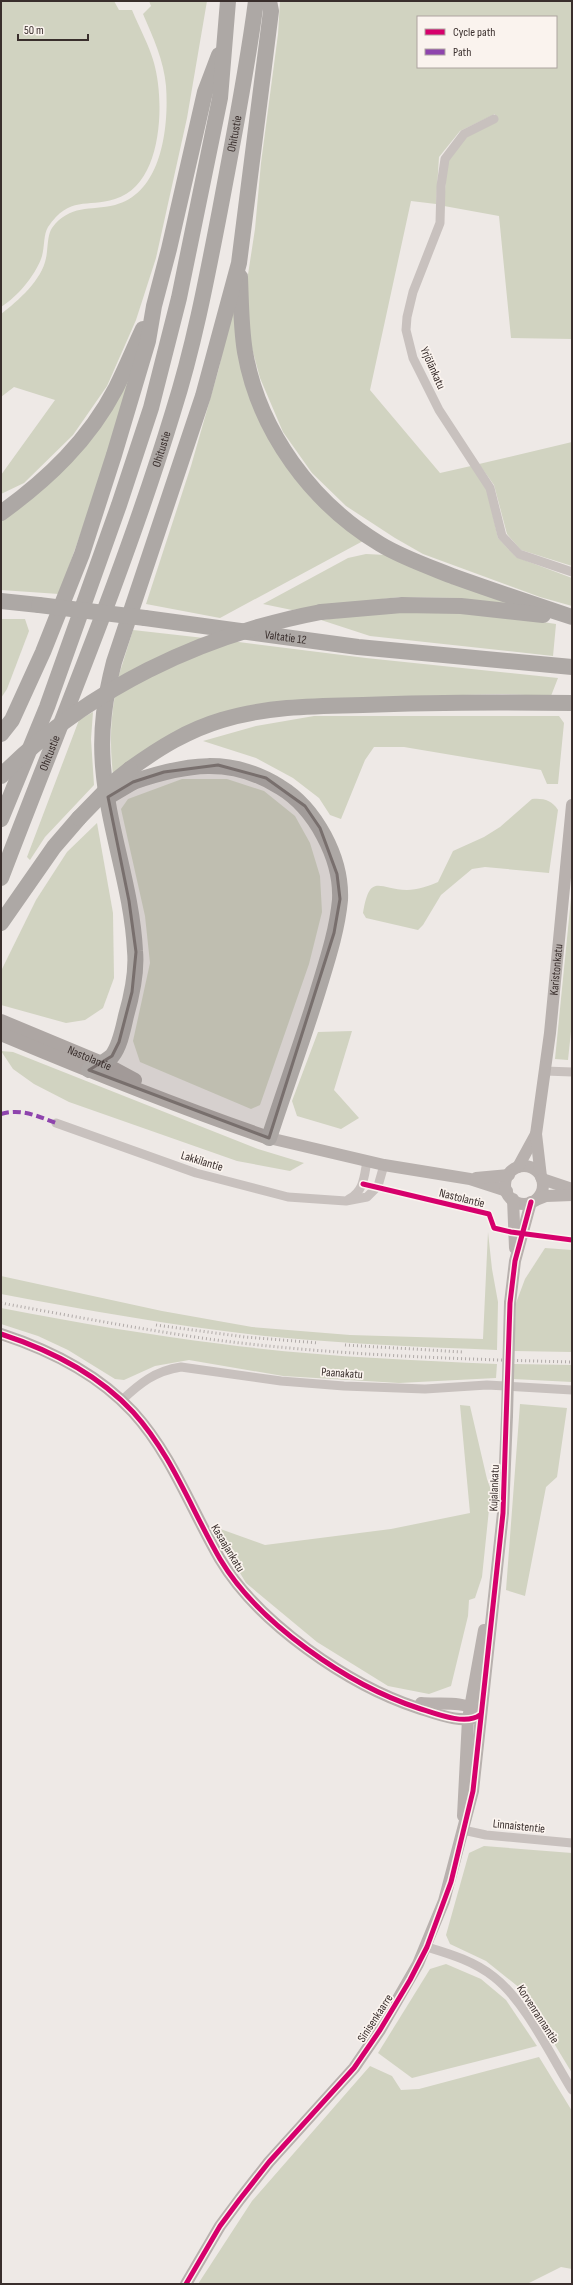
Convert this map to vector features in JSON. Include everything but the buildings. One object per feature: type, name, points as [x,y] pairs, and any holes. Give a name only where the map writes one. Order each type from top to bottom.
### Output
[{"type":"highway","name":"Ohitustie","points":[[1,819],[46,707],[119,505],[151,408],[180,298],[220,98],[228,1]]},
{"type":"highway","name":"Ohitustie","points":[[1,878],[70,704],[141,511],[174,410],[204,288],[241,103],[256,1]]},
{"type":"highway","points":[[96,1067],[112,1056],[121,1034],[132,992],[136,952],[129,901],[117,850],[103,767],[101,731],[104,698],[114,662],[203,396],[239,263],[271,11],[269,1]]},
{"type":"highway","points":[[1,734],[12,720],[43,652],[82,554],[134,391],[148,341],[154,306],[205,92],[224,44]]},
{"type":"highway","points":[[239,263],[245,353],[265,417],[281,446],[301,475],[323,499],[349,523],[381,544],[428,567],[506,596],[572,617]]},
{"type":"highway","points":[[1,513],[41,483],[78,445],[116,389],[154,306]]},
{"type":"highway","name":"Valtatie 12","points":[[1,601],[145,618],[358,647],[572,667]]},
{"type":"highway","points":[[1,776],[39,740],[98,698],[136,676],[201,646],[235,633],[278,620],[321,612],[402,605],[454,606],[572,617]]},
{"type":"highway","points":[[1,923],[54,847],[78,818],[118,790],[131,776],[177,738],[223,719],[278,710],[342,705],[456,702],[572,703]]},
{"type":"highway","points":[[131,776],[164,772],[192,766],[218,765],[266,778],[286,790],[305,806],[320,828],[331,852],[340,899],[334,933],[324,971],[269,1138]]},
{"type":"main road","name":"Nastolantie","points":[[1,1021],[96,1067],[175,1102],[220,1121],[269,1138]]},
{"type":"main road","name":"Nastolantie","points":[[1,1034],[96,1067]]},
{"type":"street","name":"Yrjölänkatu","points":[[494,119],[464,134],[445,159],[441,186],[440,223],[413,292],[406,317],[406,330],[413,358],[436,404],[490,488],[502,536],[519,554],[572,572]]},
{"type":"street","name":"Karistonkatu","points":[[542,1178],[536,1134],[545,1071],[572,805]]},
{"type":"street","points":[[545,1071],[572,1072]]},
{"type":"street","name":"Lakkilantie","points":[[56,1123],[196,1173],[288,1197],[346,1201],[367,1197],[375,1191],[384,1165]]},
{"type":"street","name":"Karistonkatu","points":[[514,1171],[536,1134]]},
{"type":"street","name":"Nastolantie","points":[[269,1138],[384,1165],[470,1179],[510,1195]]},
{"type":"street","points":[[346,1201],[358,1194],[363,1184],[367,1161]]},
{"type":"street","points":[[572,1189],[542,1178],[529,1167],[514,1171],[506,1181],[510,1195],[522,1203],[546,1196],[572,1194]]},
{"type":"street","name":"Nastolantie","points":[[470,1179],[514,1171]]},
{"type":"street","points":[[533,1201],[543,1188],[542,1178]]},
{"type":"street","name":"Kujalankatu","points":[[510,1195],[515,1261]]},
{"type":"street","name":"Kujalankatu","points":[[480,1715],[503,1513],[510,1302],[515,1261],[533,1201]]},
{"type":"street","name":"Kasaajankatu","points":[[1,1334],[56,1355],[94,1378],[121,1400],[151,1434],[165,1454],[221,1561],[256,1604],[328,1664],[352,1679],[386,1695],[420,1708],[468,1719]]},
{"type":"street","name":"Paanakatu","points":[[121,1400],[152,1375],[167,1369],[181,1367],[281,1382],[344,1386],[425,1390],[487,1385],[572,1390]]},
{"type":"street","name":"Kujalankatu","points":[[470,1707],[498,1560]]},
{"type":"street","name":"Kasaajankatu","points":[[386,1695],[417,1703],[470,1707]]},
{"type":"street","points":[[470,1707],[480,1715]]},
{"type":"street","name":"Sinisenkaarre","points":[[463,1830],[463,1790],[470,1707]]},
{"type":"street","points":[[468,1719],[480,1715]]},
{"type":"street","name":"Sinisenkaarre","points":[[186,2284],[216,2232],[240,2199],[269,2162],[354,2068],[396,2006],[427,1947],[451,1882],[473,1791],[480,1715]]},
{"type":"street","name":"Linnaistentie","points":[[463,1830],[486,1835],[572,1843]]},
{"type":"street","name":"Korvenrannantie","points":[[427,1947],[468,1961],[494,1976],[507,1988],[518,2002],[572,2090]]},
{"type":"highlighted area","points":[[218,765],[266,778],[305,806],[320,828],[337,874],[340,899],[334,933],[269,1138],[89,1070],[112,1056],[119,1042],[132,992],[136,952],[129,901],[108,797],[133,782],[164,772]]},
{"type":"green space","points":[[1,1],[114,1],[119,10],[132,10],[147,43],[154,63],[159,99],[159,119],[157,140],[151,160],[143,177],[131,191],[115,199],[71,206],[56,217],[46,230],[41,259],[34,273],[19,292],[1,307]]},
{"type":"green space","points":[[149,1],[207,1],[187,118],[156,258],[136,320],[107,386],[73,435],[24,483],[1,494],[1,475],[55,400],[14,387],[1,397],[1,314],[22,296],[40,274],[46,258],[50,231],[59,220],[73,212],[115,205],[131,198],[143,187],[153,173],[159,156],[164,139],[166,120],[166,86],[163,67],[143,14],[151,6]]},
{"type":"green space","points":[[280,1],[572,1],[572,339],[511,338],[499,216],[444,206],[447,161],[466,137],[496,122],[495,114],[460,131],[439,157],[436,204],[411,201],[370,390],[440,473],[471,466],[487,490],[498,538],[516,557],[572,578],[572,606],[540,597],[423,554],[395,538],[346,506],[312,473],[283,432],[260,378],[250,341],[247,281],[255,229],[261,163],[278,34]]},
{"type":"green space","points":[[234,297],[276,449],[311,498],[363,541],[220,618],[146,604],[191,466],[219,368]]},
{"type":"green space","points":[[137,355],[104,468],[59,594],[1,590],[1,518],[30,498]]},
{"type":"green space","points":[[572,442],[572,566],[521,550],[507,534],[494,485],[479,464]]},
{"type":"green space","points":[[366,554],[386,555],[517,607],[459,598],[399,597],[292,610],[263,604],[348,558]]},
{"type":"green space","points":[[477,612],[556,624],[553,656],[370,636],[321,620],[379,613]]},
{"type":"green space","points":[[1,619],[25,619],[29,631],[7,689],[1,698]]},
{"type":"green space","points":[[133,630],[204,638],[118,678]]},
{"type":"green space","points":[[231,641],[366,658],[558,678],[551,696],[502,694],[424,696],[260,706],[113,775],[111,735],[115,695],[153,675]]},
{"type":"green space","points":[[93,712],[91,739],[94,785],[45,837],[30,860],[27,857],[79,720]]},
{"type":"green space","points":[[314,716],[559,716],[564,723],[558,784],[547,784],[541,770],[404,747],[374,747],[365,760],[341,819],[330,815],[319,798],[293,778],[256,758],[203,741],[256,726]]},
{"type":"green space","points":[[182,779],[227,779],[264,791],[295,816],[310,843],[320,876],[322,912],[309,964],[260,1105],[251,1109],[140,1062],[133,1041],[150,963],[145,916],[121,809],[128,799]]},
{"type":"green space","points":[[532,799],[547,800],[558,810],[549,873],[485,867],[472,869],[441,895],[423,925],[418,930],[366,918],[363,913],[366,900],[372,887],[382,886],[411,890],[423,888],[438,882],[453,851],[484,837],[500,827]]},
{"type":"green space","points":[[97,823],[113,913],[114,978],[103,1008],[85,1020],[66,1023],[1,1005],[1,971],[36,900],[67,852]]},
{"type":"green space","points":[[572,888],[572,1022],[568,1060],[555,1059]]},
{"type":"green space","points":[[352,1031],[334,1090],[359,1118],[341,1129],[297,1116],[292,1101],[318,1032]]},
{"type":"green space","points":[[1,1051],[13,1052],[258,1149],[304,1163],[290,1171],[237,1161],[69,1102],[34,1084],[13,1069]]},
{"type":"green space","points":[[488,1232],[492,1269],[498,1302],[497,1350],[276,1337],[207,1329],[69,1307],[1,1294],[1,1276],[162,1311],[252,1327],[350,1335],[483,1339]]},
{"type":"green space","points":[[545,1248],[572,1250],[572,1352],[514,1351],[516,1303],[525,1279]]},
{"type":"green space","points":[[1,1308],[139,1332],[290,1352],[497,1364],[496,1378],[399,1383],[283,1376],[189,1360],[155,1366],[124,1380],[115,1379],[68,1350],[38,1336],[1,1324]]},
{"type":"green space","points":[[514,1364],[572,1365],[572,1382],[513,1379]]},
{"type":"green space","points":[[520,1404],[567,1408],[557,1477],[546,1487],[525,1596],[506,1590]]},
{"type":"green space","points":[[460,1405],[470,1406],[487,1479],[491,1490],[482,1577],[475,1598],[469,1600],[468,1616],[451,1686],[429,1694],[388,1686],[317,1642],[246,1583],[212,1526],[265,1545],[391,1529],[470,1513]]},
{"type":"green space","points":[[484,1846],[572,1853],[572,2073],[521,1989],[486,1961],[450,1944],[446,1935],[469,1853]]},
{"type":"green space","points":[[446,1964],[481,1979],[506,2000],[537,2046],[412,2078],[378,2053],[430,1969]]},
{"type":"green space","points":[[539,2057],[572,2111],[572,2269],[561,2267],[527,2284],[198,2284],[252,2201],[370,2066],[392,2076],[401,2090],[419,2089]]},
{"type":"railway","points":[[1,1303],[162,1332],[260,1345],[394,1356],[572,1362]]},
{"type":"railway","points":[[156,1325],[245,1337],[319,1343]]},
{"type":"railway","points":[[345,1345],[463,1352]]},
{"type":"marked path","points":[[1,1114],[8,1112],[22,1112],[36,1115],[56,1123]]},
{"type":"cycle path","points":[[363,1184],[489,1214],[494,1228],[511,1232],[572,1240]]},
{"type":"cycle path","points":[[186,2284],[220,2226],[240,2199],[269,2162],[354,2068],[380,2030],[410,1980],[427,1947],[451,1882],[473,1791],[503,1513],[510,1303],[515,1261],[531,1202]]},
{"type":"cycle path","points":[[1,1334],[37,1347],[72,1364],[104,1386],[133,1412],[147,1429],[170,1464],[220,1559],[237,1583],[257,1606],[307,1649],[335,1668],[391,1698],[449,1718],[466,1719],[474,1718],[480,1715]]}]
